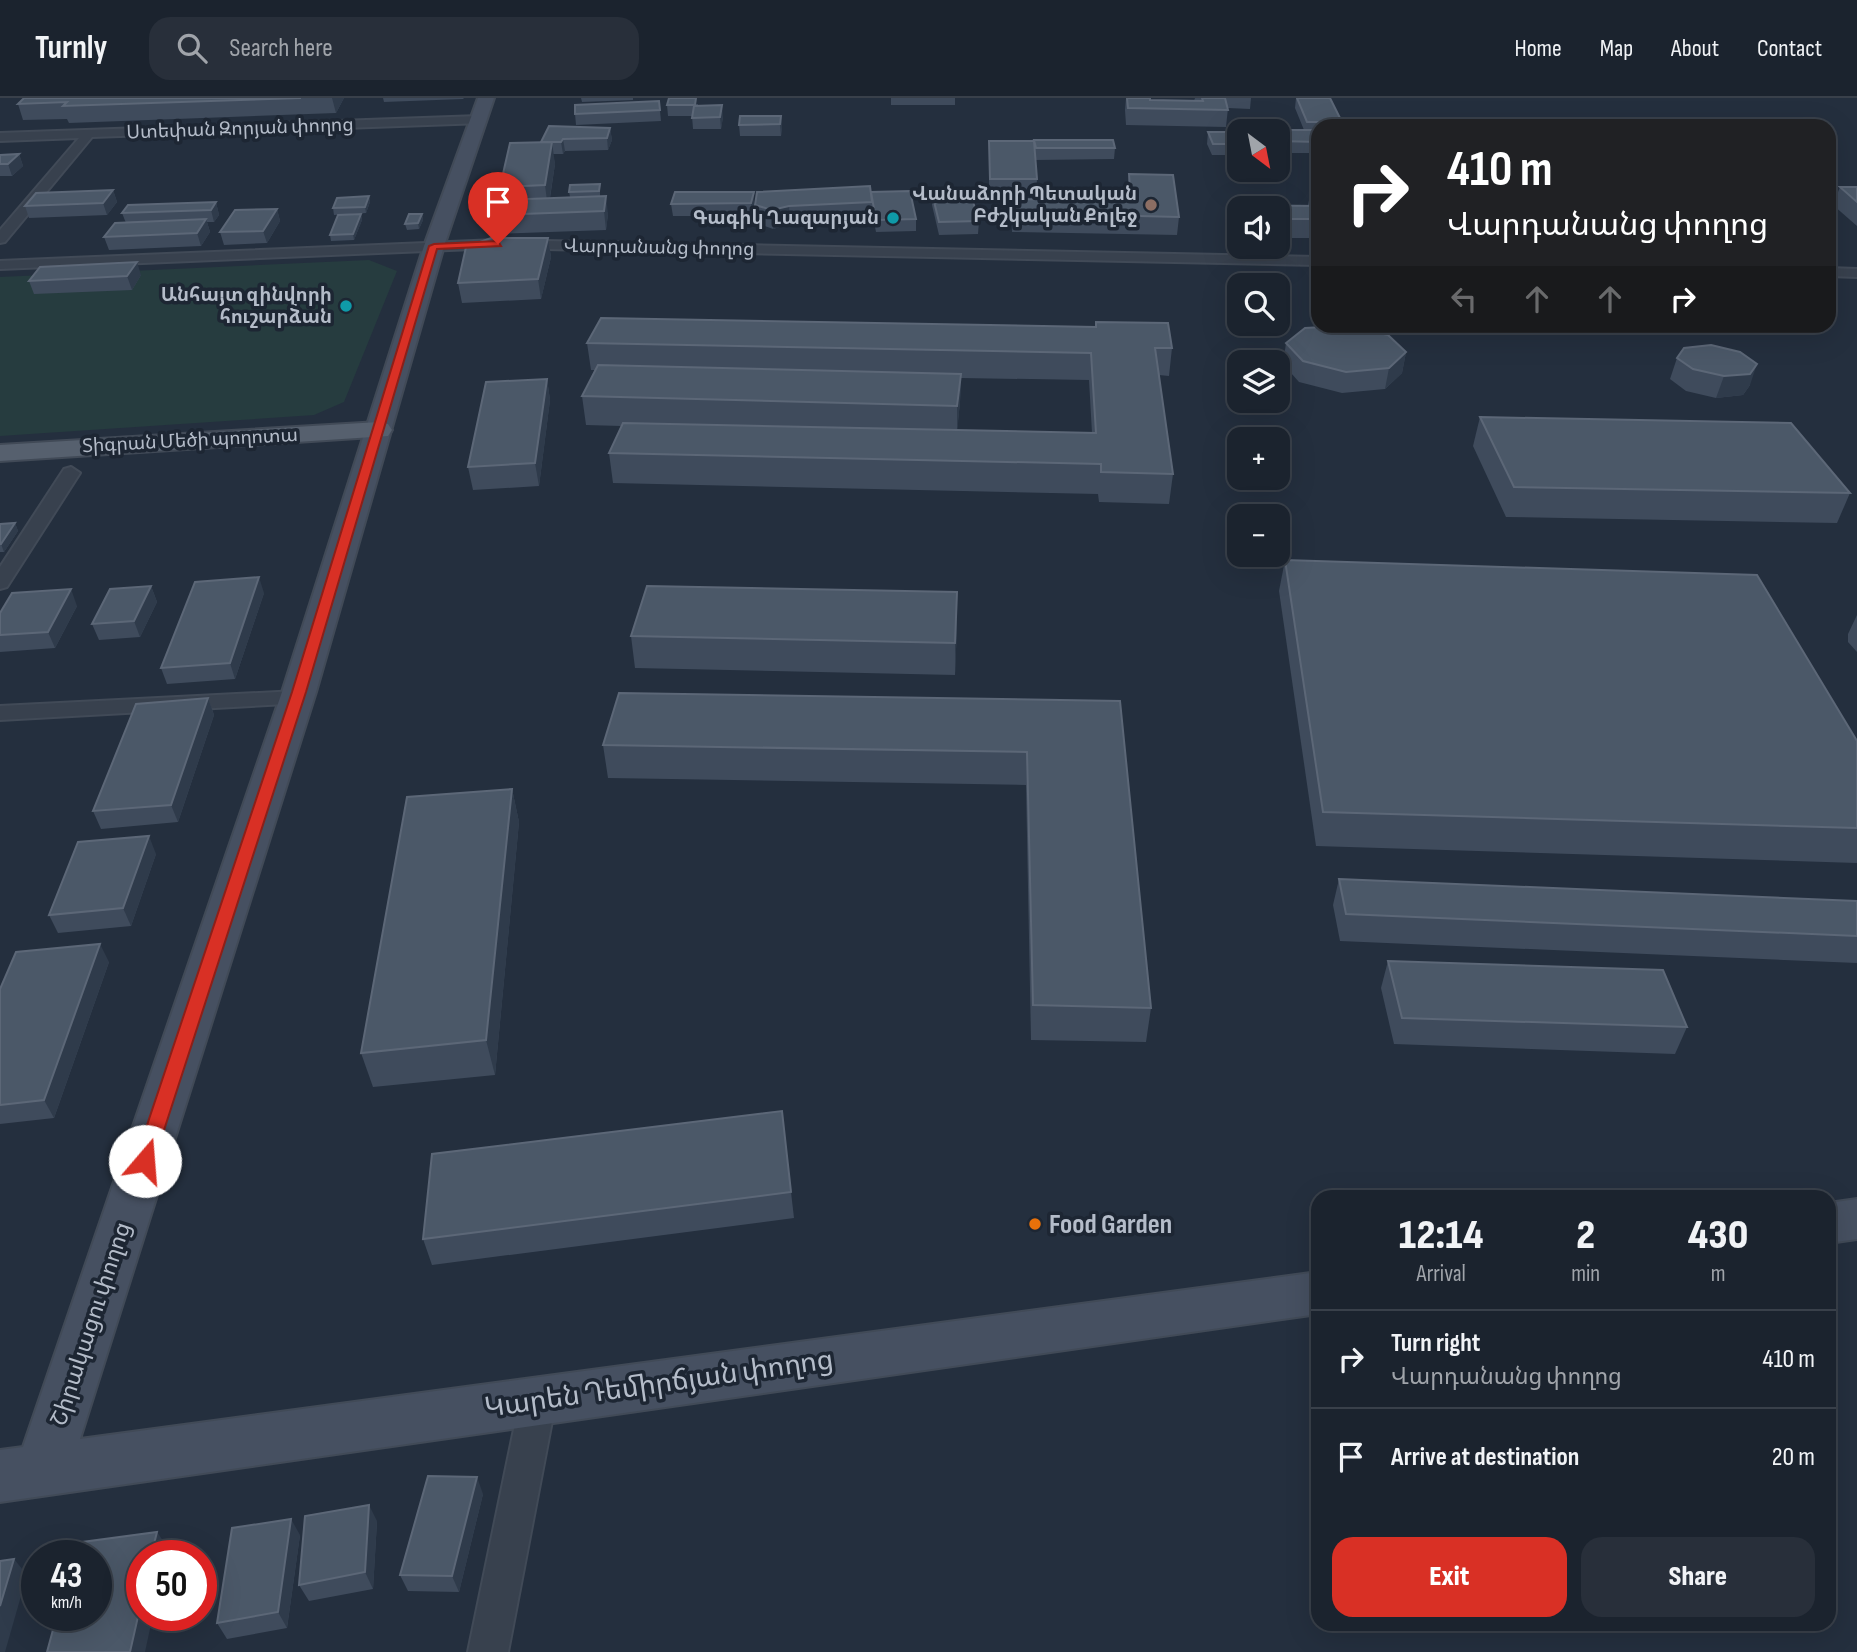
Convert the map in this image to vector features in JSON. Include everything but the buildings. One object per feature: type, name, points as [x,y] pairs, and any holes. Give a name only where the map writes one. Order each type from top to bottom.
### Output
[{"type":"main road","name":"Շիրակացու փողոց","points":[[22,1473],[297,698],[434,246],[486,98]]},
{"type":"main road","name":"Տիգրան Մեծի պողոտա","points":[[0,453],[379,430]]},
{"type":"main road","points":[[1836,1222],[1857,1219]]},
{"type":"main road","name":"Կարեն Դեմիրճյան փողոց","points":[[22,1473],[1311,1294]]},
{"type":"street","name":"Ստեփան Զորյան փողոց","points":[[0,138],[479,120]]},
{"type":"street","points":[[0,239],[88,135]]},
{"type":"street","name":"Վարդանանց փողոց","points":[[0,265],[498,244],[1311,261]]},
{"type":"street","points":[[1836,272],[1857,272]]},
{"type":"street","points":[[0,583],[71,472]]},
{"type":"street","points":[[0,713],[297,698]]},
{"type":"street","points":[[488,1652],[538,1400]]},
{"type":"green space","points":[[369,260],[397,271],[344,402],[314,415],[0,436],[0,277]]},
{"type":"place","name":"Վանաձորի Պետական Բժշկական Քոլեջ","points":[[1151,205]]},
{"type":"place","name":"Գագիկ Ղազարյան","points":[[893,218]]},
{"type":"place","name":"Անհայտ զինվորի հուշարձան","points":[[346,306]]},
{"type":"place","name":"Food Garden","points":[[1035,1224]]},
{"type":"route","points":[[145,1161],[299,692],[434,246],[498,244]]}]
